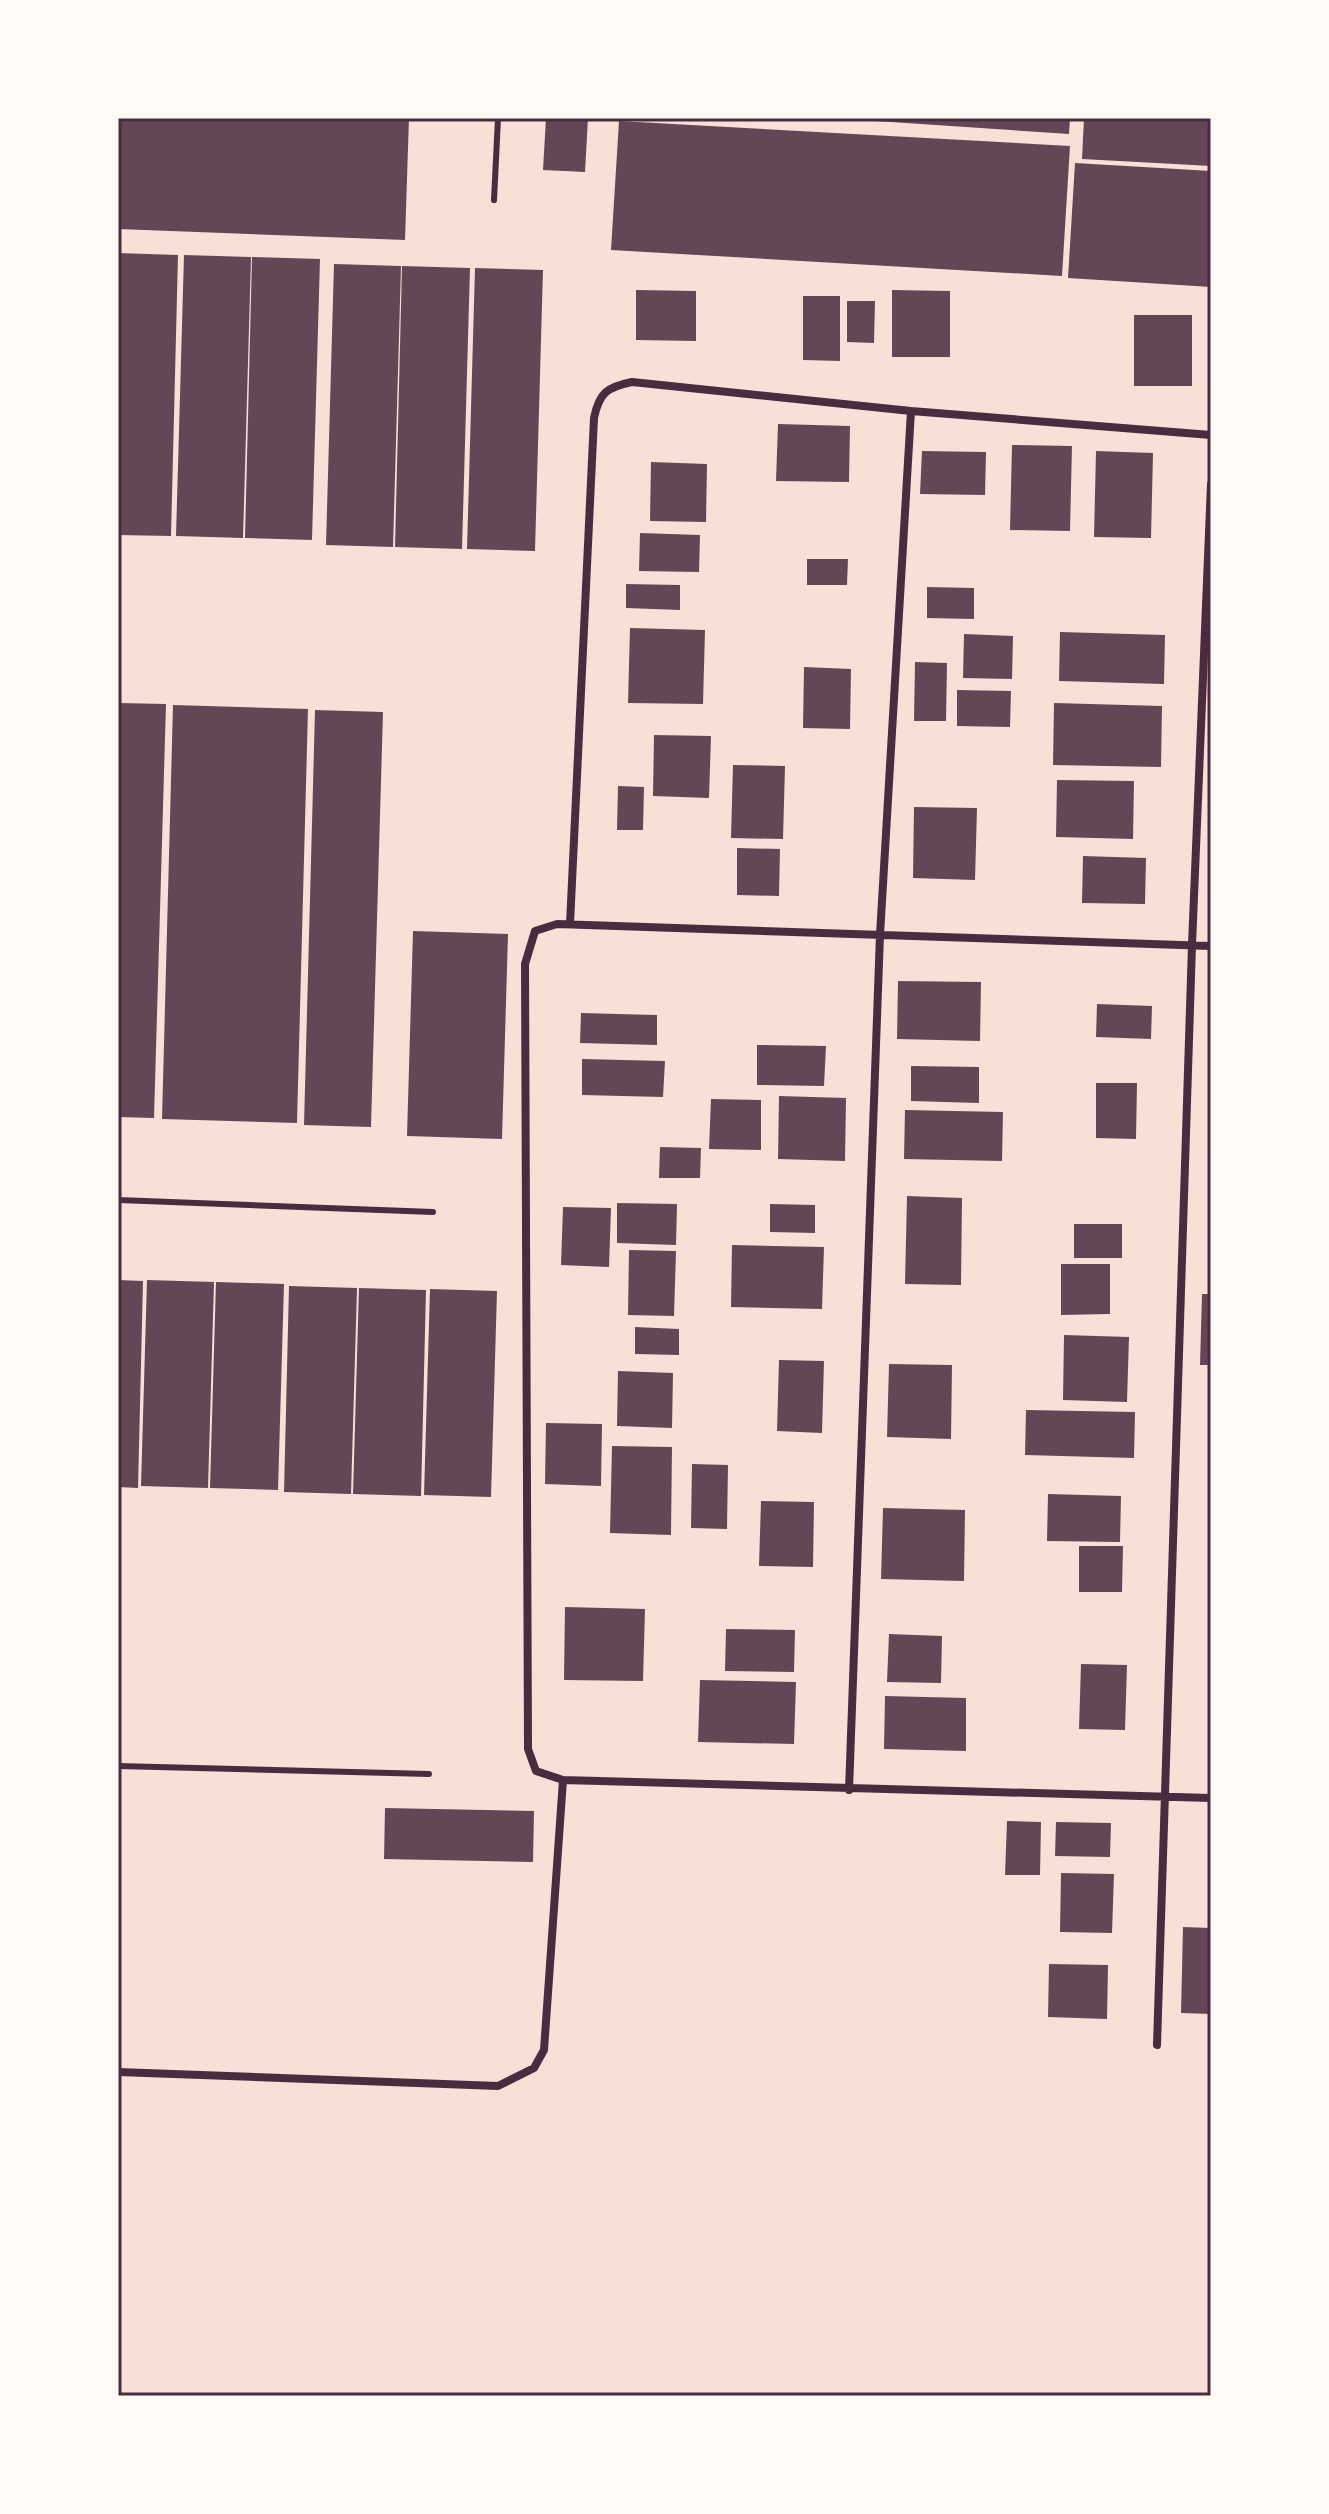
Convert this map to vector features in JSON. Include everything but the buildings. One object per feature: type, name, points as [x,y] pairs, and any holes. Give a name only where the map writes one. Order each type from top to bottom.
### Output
[{"type":"street","points":[[570,924],[594,418],[598,398],[610,387],[632,382],[911,411],[1211,435]]},
{"type":"street","points":[[849,1790],[880,935],[911,411]]},
{"type":"street","points":[[1157,2045],[1192,945],[1211,484]]},
{"type":"street","points":[[1211,946],[570,924],[546,926],[535,931],[525,964],[528,1749],[536,1771],[563,1780],[1211,1798]]},
{"type":"street","points":[[118,2072],[498,2086],[534,2068],[544,2050],[563,1780]]},
{"type":"lane","points":[[494,200],[498,118]]},
{"type":"lane","points":[[118,1200],[433,1212]]},
{"type":"lane","points":[[118,1766],[429,1774]]}]
